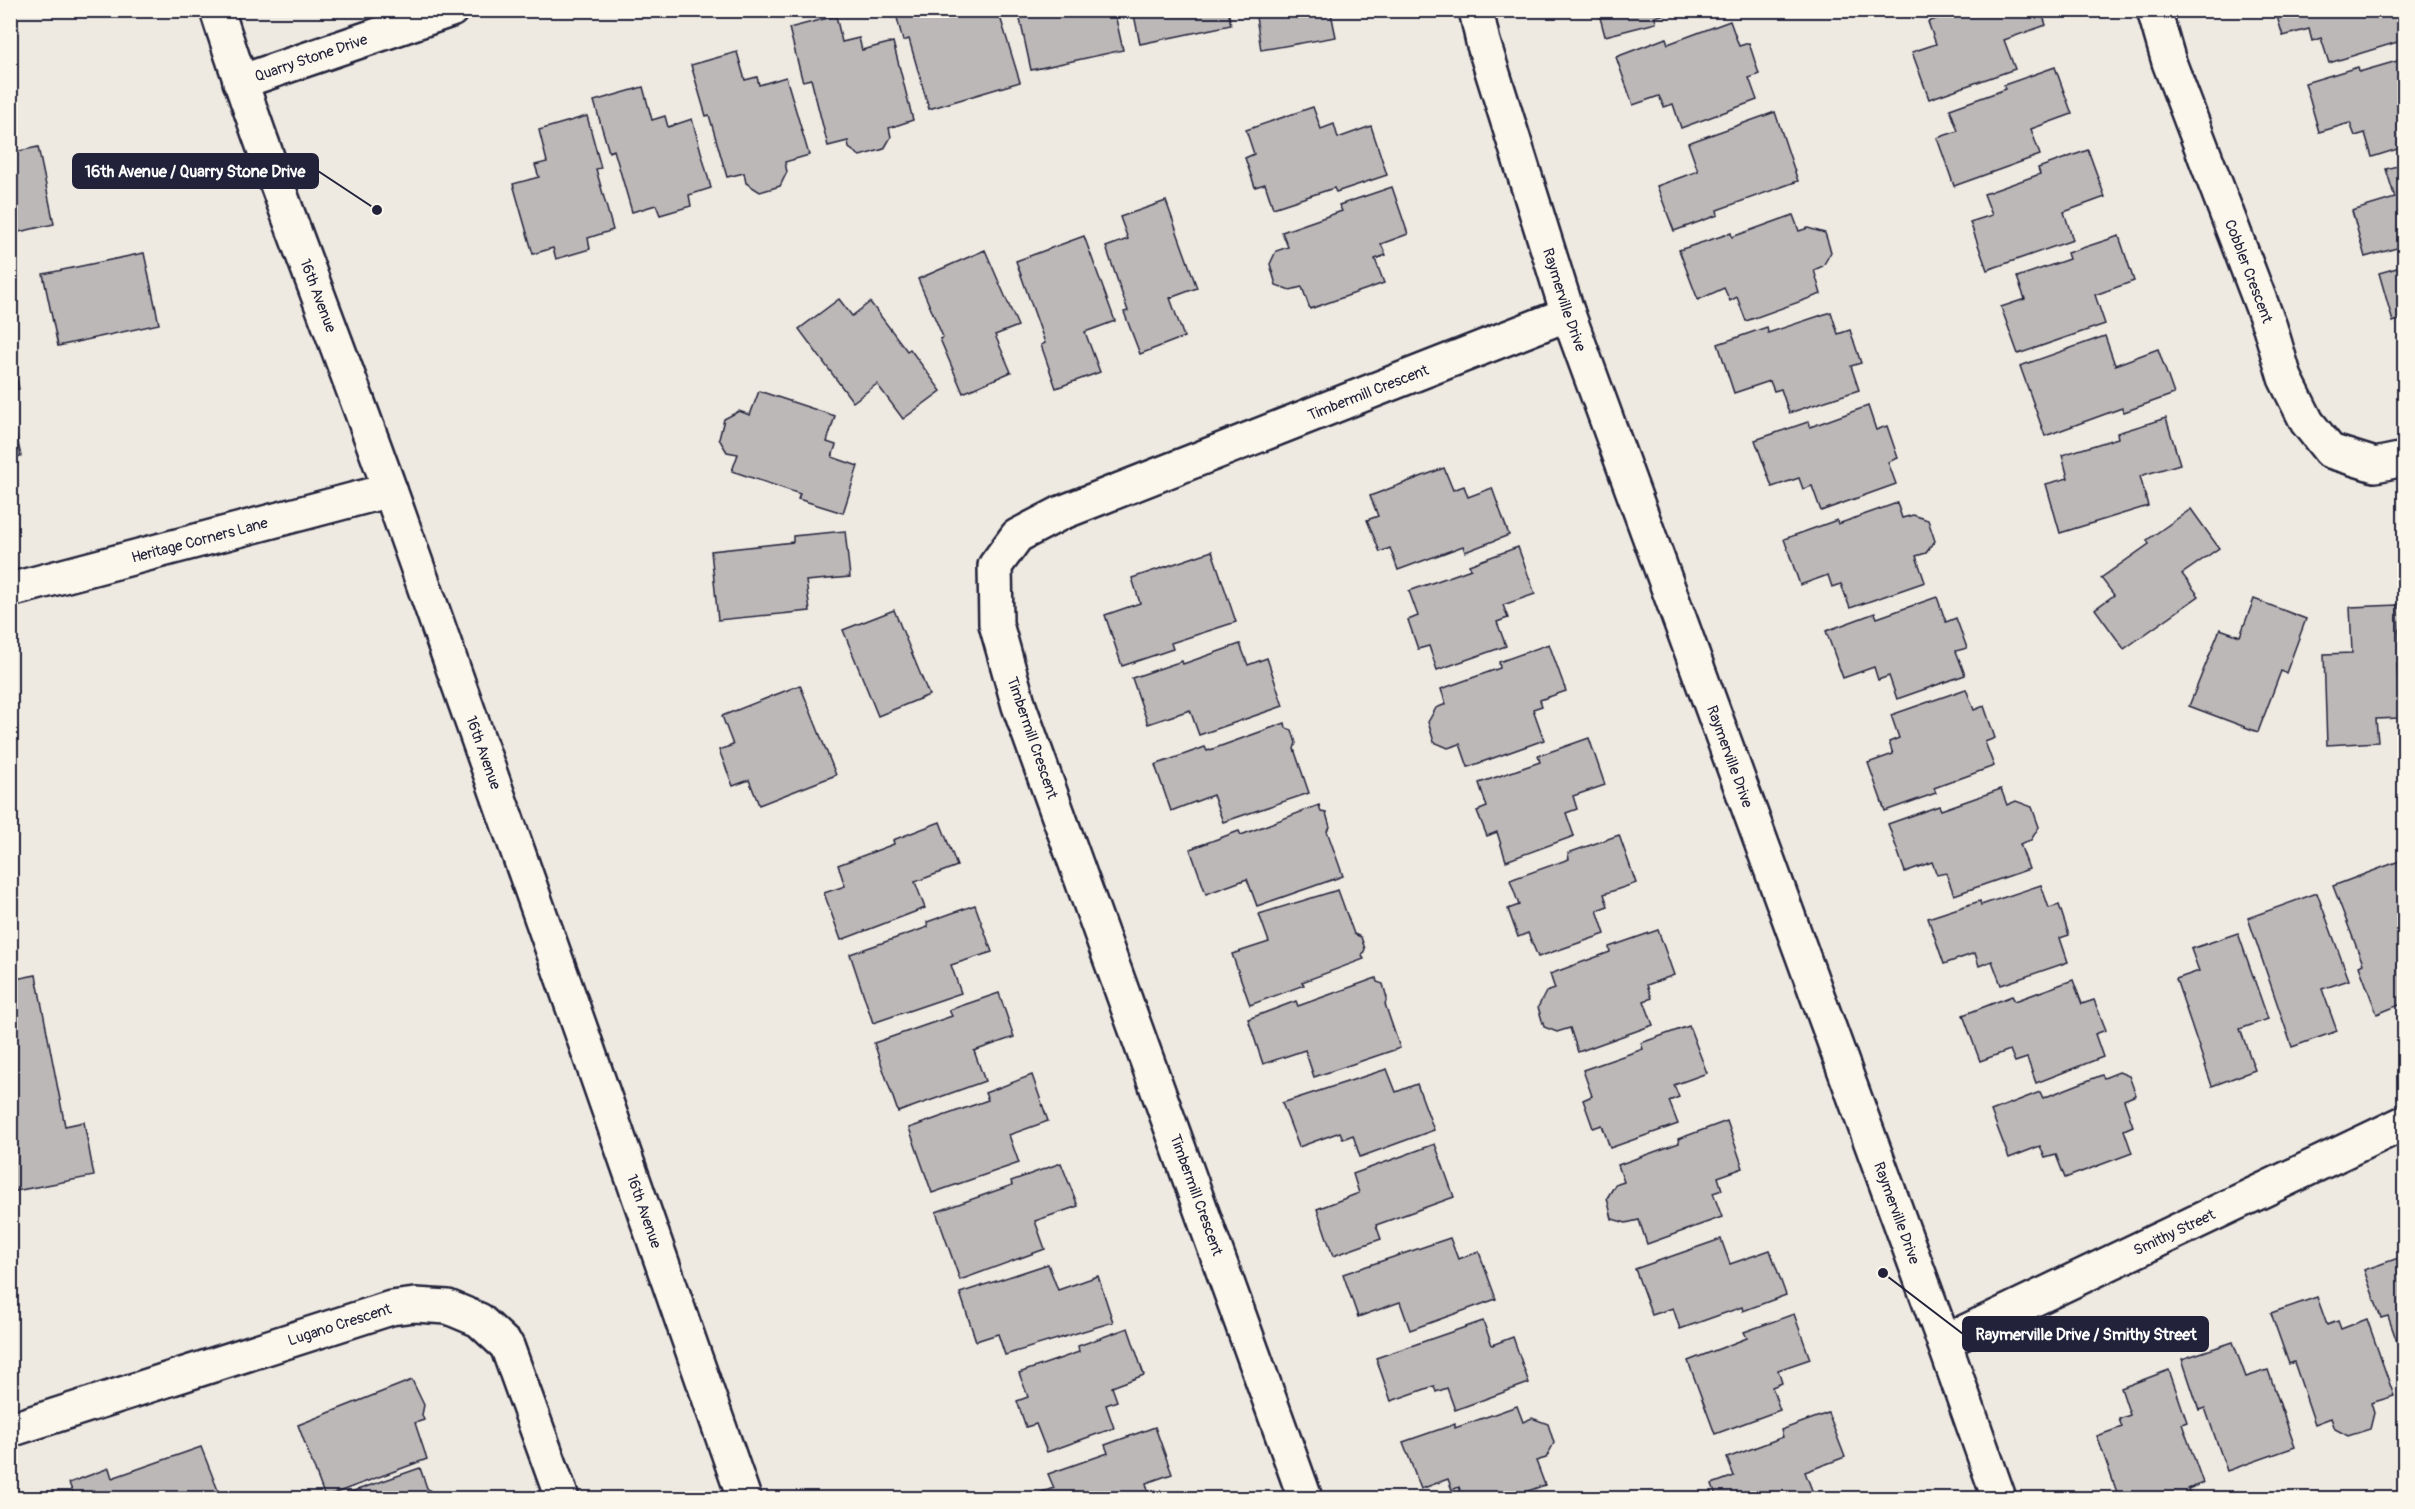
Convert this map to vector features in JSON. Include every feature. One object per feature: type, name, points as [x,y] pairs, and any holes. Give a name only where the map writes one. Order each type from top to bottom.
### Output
[{"type":"street","name":"16th Avenue","points":[[217,10],[240,82],[390,490],[744,1498]]},
{"type":"street","name":"Quarry Stone Drive","points":[[240,82],[451,10]]},
{"type":"street","name":"Raymerville Drive","points":[[1476,10],[1483,42],[1568,314],[1999,1498]]},
{"type":"street","name":"Cobbler Crescent","points":[[2154,10],[2169,62],[2270,327],[2285,378],[2307,422],[2330,451],[2375,465],[2404,459]]},
{"type":"street","name":"Timbermill Crescent","points":[[1305,1498],[1019,706],[996,624],[995,566],[1017,536],[1061,513],[1568,314]]},
{"type":"street","name":"Heritage Corners Lane","points":[[10,590],[390,490]]},
{"type":"street","name":"Smithy Street","points":[[1944,1342],[2404,1123]]},
{"type":"street","name":"Lugano Crescent","points":[[10,1430],[391,1308],[415,1305],[448,1307],[479,1320],[507,1346],[562,1498]]},
{"type":"building","points":[[895,10],[998,10],[1020,82],[929,109],[909,39],[903,41]]},
{"type":"building","points":[[1018,10],[1114,10],[1123,50],[1031,70]]},
{"type":"building","points":[[1133,10],[1228,10],[1231,25],[1140,44]]},
{"type":"building","points":[[1255,10],[1335,10],[1331,13],[1336,37],[1261,50]]},
{"type":"building","points":[[1598,10],[1679,10],[1655,17],[1656,23],[1605,36]]},
{"type":"building","points":[[1961,10],[2041,10],[2046,25],[2004,40],[2015,69],[1929,99],[1912,52],[1936,44],[1928,22]]},
{"type":"building","points":[[2275,10],[2404,10],[2404,15],[2399,16],[2404,40],[2329,63],[2321,38],[2312,41],[2309,29],[2283,36]]},
{"type":"building","points":[[836,16],[842,42],[859,38],[862,50],[893,42],[913,120],[889,128],[891,137],[884,149],[860,156],[849,148],[848,141],[828,146],[811,79],[803,81],[802,79],[789,28]]},
{"type":"building","points":[[1730,21],[1739,46],[1749,43],[1759,74],[1749,78],[1757,100],[1681,128],[1673,104],[1664,107],[1659,96],[1633,105],[1616,57],[1666,38],[1668,44]]},
{"type":"building","points":[[737,52],[745,80],[757,77],[759,85],[786,77],[809,155],[785,162],[787,172],[780,186],[760,192],[746,183],[744,173],[727,177],[709,115],[706,116],[691,65]]},
{"type":"building","points":[[2404,59],[2404,147],[2372,157],[2365,133],[2355,136],[2350,123],[2319,132],[2305,83],[2358,67],[2359,72]]},
{"type":"building","points":[[2055,67],[2072,114],[2031,129],[2040,155],[1954,186],[1937,138],[1958,131],[1950,109],[2006,89],[2004,85]]},
{"type":"building","points":[[643,87],[652,120],[665,116],[668,127],[692,119],[711,188],[689,195],[691,206],[660,215],[656,205],[632,212],[614,150],[609,152],[594,101]]},
{"type":"building","points":[[1313,107],[1321,129],[1334,124],[1338,138],[1371,126],[1387,175],[1336,192],[1334,188],[1273,208],[1265,184],[1255,187],[1245,158],[1254,154],[1246,130]]},
{"type":"building","points":[[1775,112],[1798,181],[1717,210],[1718,215],[1674,231],[1657,186],[1698,171],[1688,143]]},
{"type":"building","points":[[587,116],[601,168],[596,169],[613,230],[588,238],[590,249],[556,259],[553,248],[533,254],[513,184],[539,177],[535,165],[547,162],[539,130]]},
{"type":"building","points":[[38,147],[54,224],[10,234],[10,153]]},
{"type":"building","points":[[2088,150],[2105,197],[2064,212],[2073,240],[1987,270],[1970,222],[1992,215],[1984,194],[2040,174],[2038,168]]},
{"type":"building","points":[[2404,164],[2404,246],[2365,257],[2352,211],[2395,198],[2386,169]]},
{"type":"building","points":[[1392,187],[1408,234],[1381,244],[1386,255],[1375,259],[1384,283],[1310,309],[1302,287],[1290,290],[1276,285],[1270,264],[1276,251],[1288,247],[1282,232],[1342,211],[1339,205]]},
{"type":"building","points":[[1166,201],[1197,288],[1170,298],[1184,337],[1140,354],[1124,312],[1128,311],[1106,247],[1128,239],[1120,217]]},
{"type":"building","points":[[1793,215],[1799,231],[1808,228],[1825,233],[1831,252],[1823,266],[1814,270],[1821,294],[1746,321],[1737,297],[1730,301],[1724,288],[1698,300],[1679,250],[1731,233],[1732,237]]},
{"type":"building","points":[[1084,236],[1115,321],[1085,332],[1100,372],[1056,388],[1041,345],[1045,343],[1016,261]]},
{"type":"building","points":[[2119,236],[2134,281],[2095,295],[2105,324],[2018,354],[2001,307],[2025,299],[2017,277],[2069,259],[2067,253]]},
{"type":"building","points":[[985,250],[1018,326],[995,335],[1011,372],[963,393],[940,339],[943,337],[918,279]]},
{"type":"building","points":[[144,253],[159,324],[58,346],[43,274]]},
{"type":"building","points":[[2404,266],[2404,318],[2393,322],[2379,273]]},
{"type":"building","points":[[839,299],[852,316],[870,302],[907,351],[910,349],[941,391],[903,419],[877,384],[853,402],[799,329]]},
{"type":"building","points":[[1831,312],[1838,334],[1850,330],[1861,363],[1851,366],[1859,390],[1789,413],[1781,389],[1774,391],[1770,381],[1734,393],[1718,344],[1767,327],[1768,333]]},
{"type":"building","points":[[2105,336],[2115,365],[2158,349],[2174,394],[2124,412],[2122,408],[2045,436],[2020,366]]},
{"type":"building","points":[[10,349],[19,389],[10,391]]},
{"type":"building","points":[[759,391],[835,416],[827,442],[836,445],[832,457],[858,466],[843,513],[798,499],[800,494],[732,471],[738,454],[727,452],[719,439],[724,419],[739,411],[750,415]]},
{"type":"building","points":[[1868,406],[1876,430],[1887,426],[1898,458],[1888,462],[1896,484],[1821,511],[1812,486],[1803,489],[1799,478],[1772,487],[1755,440],[1808,422],[1810,427]]},
{"type":"building","points":[[10,408],[21,456],[10,458]]},
{"type":"building","points":[[2166,418],[2180,464],[2140,476],[2148,506],[2060,533],[2046,484],[2068,478],[2062,455],[2118,438],[2117,433]]},
{"type":"building","points":[[1444,468],[1453,490],[1464,486],[1468,497],[1492,488],[1509,535],[1465,552],[1463,546],[1398,570],[1390,548],[1380,552],[1367,520],[1378,516],[1370,496]]},
{"type":"building","points":[[1897,503],[1902,518],[1913,515],[1928,520],[1935,541],[1926,553],[1916,556],[1925,582],[1850,608],[1841,584],[1832,587],[1828,575],[1800,585],[1784,539],[1837,520],[1838,524]]},
{"type":"building","points":[[2191,509],[2219,548],[2182,574],[2199,596],[2124,649],[2095,609],[2114,595],[2101,578],[2149,544],[2147,540]]},
{"type":"building","points":[[845,531],[850,577],[806,581],[810,611],[718,620],[711,551],[793,542],[793,536]]},
{"type":"building","points":[[1518,547],[1535,594],[1503,605],[1508,618],[1497,622],[1506,646],[1437,670],[1429,646],[1418,649],[1408,620],[1418,616],[1409,591],[1471,569],[1469,565]]},
{"type":"building","points":[[1212,551],[1236,622],[1171,643],[1173,649],[1122,666],[1105,615],[1140,603],[1132,578]]},
{"type":"building","points":[[1937,597],[1946,622],[1956,618],[1967,648],[1956,651],[1965,675],[1897,699],[1889,676],[1878,680],[1874,667],[1843,678],[1826,631],[1875,613],[1877,618]]},
{"type":"building","points":[[2254,599],[2306,619],[2286,673],[2281,671],[2258,732],[2189,706],[2220,629],[2240,636]]},
{"type":"building","points":[[2398,605],[2399,718],[2376,719],[2378,742],[2327,745],[2324,654],[2352,653],[2350,607]]},
{"type":"building","points":[[894,610],[929,695],[878,716],[843,630]]},
{"type":"building","points":[[1240,644],[1248,665],[1267,658],[1283,706],[1199,735],[1190,710],[1148,724],[1132,678],[1182,661],[1183,664]]},
{"type":"building","points":[[1549,644],[1566,691],[1540,700],[1542,706],[1533,709],[1544,740],[1468,767],[1460,744],[1448,748],[1434,742],[1428,722],[1436,708],[1446,704],[1441,689],[1500,668],[1499,662]]},
{"type":"building","points":[[800,685],[836,775],[759,805],[749,780],[733,786],[719,750],[733,745],[722,716]]},
{"type":"building","points":[[1966,689],[1974,710],[1984,706],[1995,738],[1985,742],[1994,766],[1934,788],[1936,793],[1885,811],[1868,763],[1893,754],[1889,742],[1899,738],[1891,715]]},
{"type":"building","points":[[1285,723],[1286,728],[1292,730],[1296,743],[1294,749],[1309,793],[1223,822],[1213,795],[1171,811],[1155,765],[1205,747],[1207,751]]},
{"type":"building","points":[[1589,738],[1605,785],[1573,796],[1577,809],[1566,813],[1574,836],[1506,861],[1497,832],[1487,836],[1477,811],[1487,807],[1479,783],[1540,762],[1538,756]]},
{"type":"building","points":[[2001,789],[2007,805],[2016,801],[2032,807],[2039,827],[2031,840],[2020,844],[2029,869],[1954,895],[1946,873],[1937,875],[1932,862],[1905,872],[1888,824],[1939,806],[1941,810]]},
{"type":"building","points":[[1319,805],[1321,812],[1326,813],[1330,827],[1327,831],[1343,876],[1257,906],[1247,879],[1206,894],[1190,849],[1239,831],[1241,835]]},
{"type":"building","points":[[940,822],[957,866],[915,882],[925,908],[841,940],[824,893],[845,886],[838,865],[894,844],[893,840]]},
{"type":"building","points":[[1619,835],[1636,883],[1604,894],[1608,906],[1597,910],[1605,934],[1538,957],[1528,933],[1518,937],[1508,909],[1519,905],[1510,880],[1569,859],[1568,853]]},
{"type":"building","points":[[2402,860],[2404,866],[2404,1003],[2377,1014],[2359,966],[2363,964],[2333,886]]},
{"type":"building","points":[[2041,885],[2049,908],[2059,905],[2069,935],[2060,938],[2068,962],[2001,985],[1992,961],[1979,966],[1975,953],[1944,964],[1928,918],[1980,901],[1981,905]]},
{"type":"building","points":[[1338,890],[1354,934],[1361,937],[1365,949],[1362,956],[1364,959],[1302,982],[1304,985],[1250,1005],[1232,954],[1269,942],[1259,914]]},
{"type":"building","points":[[2317,893],[2349,980],[2322,989],[2337,1031],[2292,1047],[2248,918]]},
{"type":"building","points":[[975,905],[992,952],[951,965],[961,993],[873,1023],[850,954],[928,927],[927,922]]},
{"type":"building","points":[[1658,930],[1674,975],[1647,985],[1652,998],[1644,1001],[1653,1025],[1578,1052],[1570,1028],[1557,1032],[1544,1027],[1538,1007],[1546,992],[1555,989],[1550,974],[1610,952],[1609,947]]},
{"type":"building","points":[[2238,933],[2268,1019],[2240,1029],[2255,1070],[2212,1086],[2176,979],[2199,971],[2191,949]]},
{"type":"building","points":[[36,975],[65,1126],[84,1122],[94,1176],[10,1192],[10,980]]},
{"type":"building","points":[[1376,978],[1377,982],[1383,984],[1387,998],[1385,1004],[1400,1048],[1314,1077],[1305,1050],[1263,1064],[1248,1019],[1296,1001],[1298,1006]]},
{"type":"building","points":[[2073,980],[2082,1004],[2094,1000],[2106,1030],[2095,1034],[2103,1057],[2036,1083],[2027,1058],[2015,1062],[2010,1050],[1980,1061],[1963,1015],[2012,996],[2015,1001]]},
{"type":"building","points":[[999,993],[1014,1037],[974,1051],[985,1081],[898,1112],[874,1043],[952,1016],[949,1010]]},
{"type":"building","points":[[1689,1026],[1707,1073],[1674,1085],[1679,1097],[1669,1101],[1678,1124],[1610,1148],[1602,1125],[1593,1128],[1583,1100],[1592,1096],[1583,1070],[1643,1049],[1641,1043]]},
{"type":"building","points":[[1387,1069],[1396,1092],[1417,1084],[1434,1130],[1360,1157],[1353,1135],[1343,1139],[1340,1132],[1299,1147],[1282,1103]]},
{"type":"building","points":[[2119,1072],[2129,1076],[2136,1095],[2124,1100],[2133,1126],[2124,1130],[2132,1153],[2065,1178],[2056,1155],[2045,1158],[2040,1146],[2009,1158],[1991,1111],[2040,1092],[2043,1098],[2102,1075],[2104,1078]]},
{"type":"building","points":[[1032,1075],[1048,1121],[1009,1135],[1019,1163],[932,1193],[909,1128],[988,1100],[985,1093]]},
{"type":"building","points":[[1727,1121],[1743,1168],[1718,1177],[1722,1190],[1713,1193],[1722,1217],[1647,1244],[1639,1220],[1626,1223],[1612,1219],[1607,1198],[1615,1185],[1624,1182],[1618,1165],[1679,1143],[1678,1139]]},
{"type":"building","points":[[1435,1144],[1454,1197],[1376,1225],[1381,1239],[1333,1256],[1317,1209],[1359,1193],[1353,1174]]},
{"type":"building","points":[[1061,1163],[1078,1206],[1035,1221],[1045,1249],[960,1280],[936,1212],[1012,1185],[1011,1181]]},
{"type":"building","points":[[1450,1238],[1458,1259],[1479,1252],[1496,1299],[1410,1330],[1400,1302],[1358,1317],[1343,1274]]},
{"type":"building","points":[[1721,1239],[1730,1264],[1770,1250],[1786,1295],[1743,1311],[1742,1307],[1680,1329],[1673,1308],[1652,1315],[1635,1269]]},
{"type":"building","points":[[2404,1256],[2404,1362],[2388,1316],[2381,1318],[2364,1270]]},
{"type":"building","points":[[1048,1264],[1058,1290],[1098,1276],[1113,1322],[1005,1355],[998,1334],[976,1341],[960,1293]]},
{"type":"building","points":[[2317,1297],[2327,1325],[2338,1321],[2341,1329],[2367,1319],[2394,1396],[2371,1403],[2374,1413],[2370,1429],[2348,1436],[2335,1429],[2331,1418],[2315,1424],[2294,1362],[2289,1364],[2271,1313]]},
{"type":"building","points":[[1794,1314],[1810,1359],[1778,1370],[1782,1383],[1772,1387],[1780,1410],[1715,1434],[1688,1361],[1747,1338],[1744,1332]]},
{"type":"building","points":[[1483,1321],[1492,1345],[1513,1337],[1529,1383],[1455,1410],[1447,1388],[1436,1392],[1434,1386],[1391,1401],[1376,1358]]},
{"type":"building","points":[[1128,1328],[1144,1375],[1112,1387],[1117,1401],[1106,1405],[1114,1428],[1047,1452],[1036,1424],[1026,1427],[1017,1401],[1028,1397],[1019,1373],[1079,1352],[1078,1346]]},
{"type":"building","points":[[2233,1342],[2246,1377],[2268,1370],[2295,1447],[2227,1471],[2205,1408],[2199,1410],[2182,1359]]},
{"type":"building","points":[[2169,1370],[2187,1422],[2182,1424],[2203,1483],[2188,1489],[2191,1498],[2119,1498],[2097,1436],[2122,1427],[2119,1419],[2130,1415],[2121,1388]]},
{"type":"building","points":[[412,1380],[424,1405],[422,1415],[424,1420],[415,1423],[427,1459],[325,1497],[298,1425]]},
{"type":"building","points":[[1517,1406],[1523,1422],[1532,1418],[1548,1424],[1554,1443],[1546,1458],[1536,1461],[1545,1485],[1508,1498],[1463,1498],[1459,1487],[1452,1490],[1448,1479],[1421,1489],[1403,1442],[1455,1424],[1455,1428]]},
{"type":"building","points":[[1828,1413],[1845,1457],[1805,1472],[1815,1498],[1717,1498],[1712,1484],[1734,1476],[1727,1458],[1783,1437],[1781,1430]]},
{"type":"building","points":[[1155,1427],[1172,1474],[1146,1483],[1149,1495],[1140,1498],[1038,1498],[1042,1492],[1054,1488],[1048,1474],[1108,1453],[1105,1445]]},
{"type":"building","points":[[201,1447],[221,1498],[75,1498],[69,1483],[109,1468],[112,1478]]},
{"type":"building","points":[[420,1468],[427,1488],[438,1498],[334,1498]]},
{"type":"place","name":"16th Avenue / Quarry Stone Drive","points":[[377,210]]},
{"type":"place","name":"Raymerville Drive / Smithy Street","points":[[1883,1273]]}]
